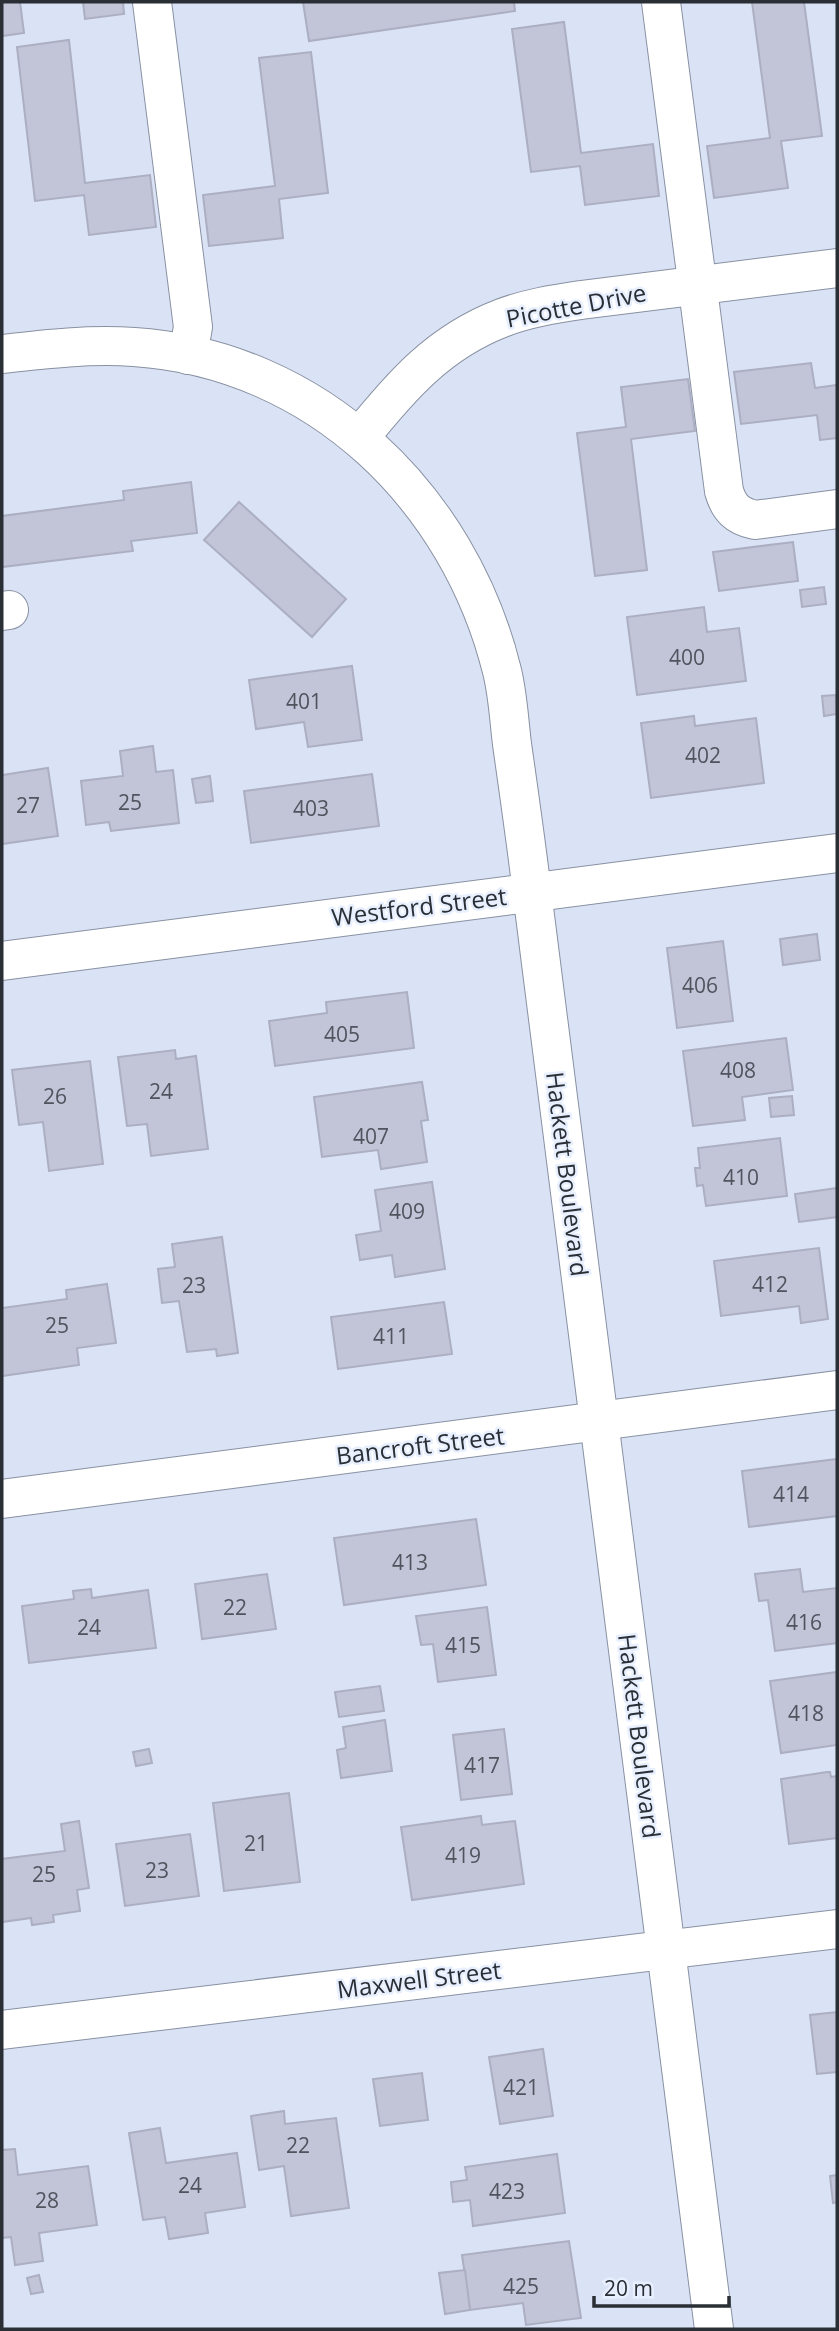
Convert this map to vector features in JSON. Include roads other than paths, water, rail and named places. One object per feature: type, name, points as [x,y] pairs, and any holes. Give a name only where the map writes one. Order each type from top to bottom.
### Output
[{"type":"street","points":[[152,2],[193,327],[188,355]]},
{"type":"street","points":[[661,2],[724,491],[728,503],[736,513],[755,520],[837,509]]},
{"type":"street","name":"Picotte Drive","points":[[360,437],[394,394],[432,358],[476,329],[505,317],[539,307],[837,268]]},
{"type":"street","name":"Hackett Boulevard","points":[[2,354],[76,346],[136,347],[188,355],[268,382],[322,411],[360,437],[392,467],[439,526],[473,589],[489,631],[502,672],[532,891],[714,2329]]},
{"type":"street","name":"Westford Street","points":[[2,961],[837,853]]},
{"type":"street","name":"Bancroft Street","points":[[2,1499],[837,1390]]},
{"type":"street","name":"Maxwell Street","points":[[2,2029],[837,1929]]}]
